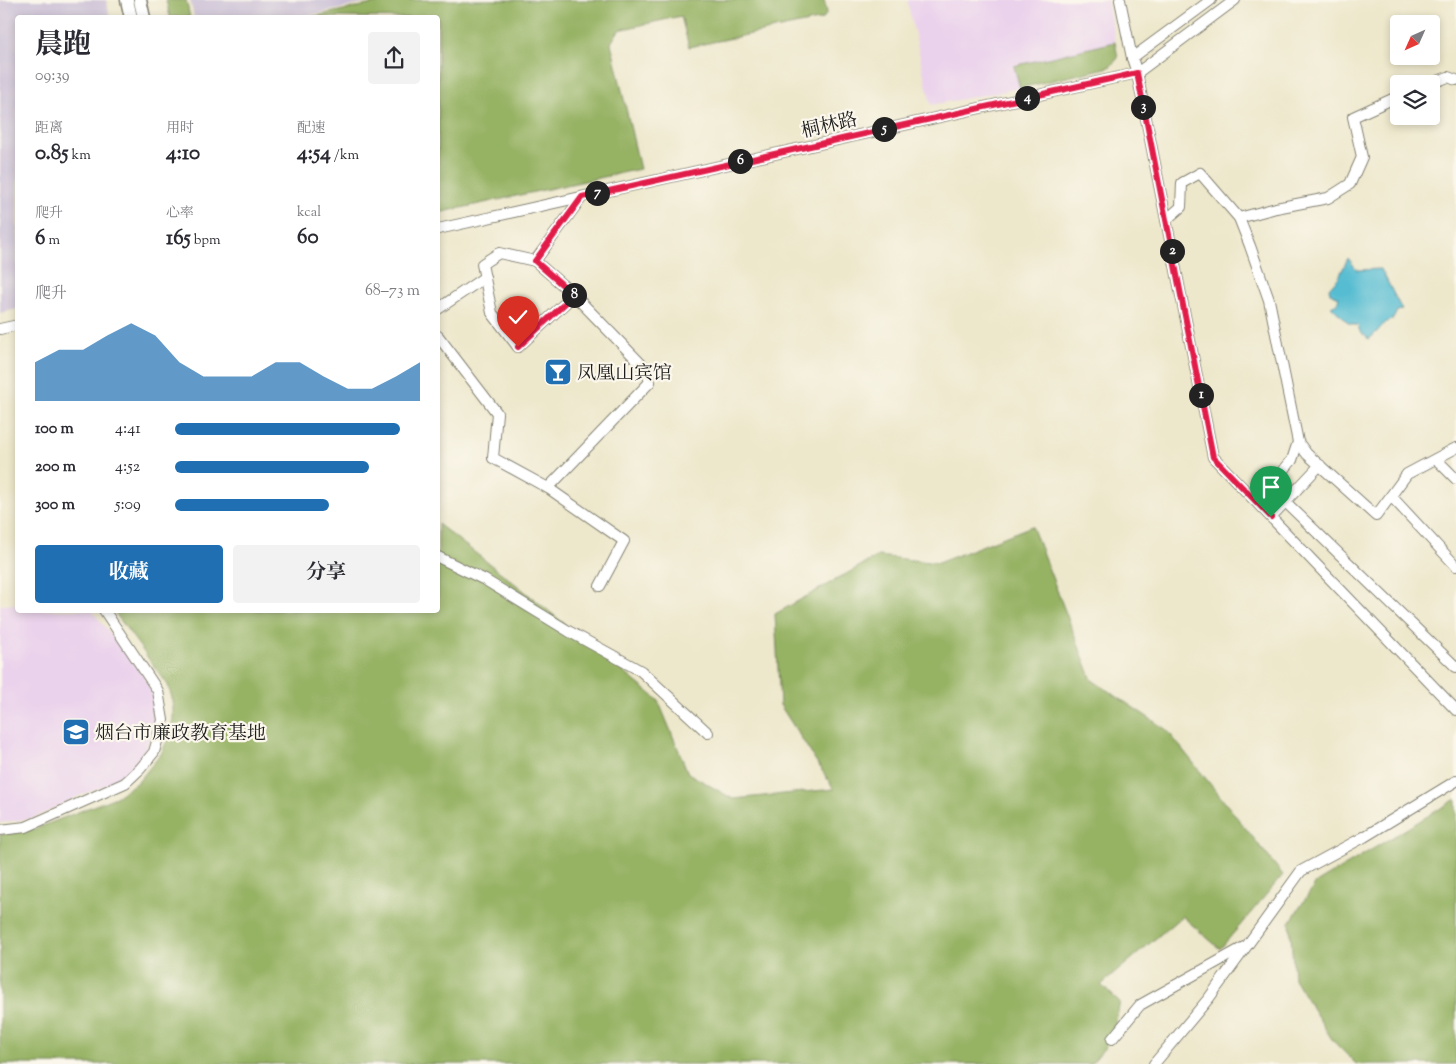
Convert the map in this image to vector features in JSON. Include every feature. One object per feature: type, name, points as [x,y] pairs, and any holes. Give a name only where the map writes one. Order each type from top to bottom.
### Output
[{"type":"main road","points":[[127,0],[130,15]]},
{"type":"main road","points":[[140,0],[143,15]]},
{"type":"street","points":[[1120,0],[1137,73],[1213,457],[1456,710]]},
{"type":"street","points":[[1132,58],[1211,0]]},
{"type":"street","name":"桐林路","points":[[440,229],[1137,73],[1236,0]]},
{"type":"street","points":[[1440,80],[1448,77],[1456,80]]},
{"type":"street","points":[[1239,218],[1276,208],[1328,198],[1350,184],[1362,158],[1353,117],[1390,100]]},
{"type":"street","points":[[1166,220],[1181,207],[1182,183],[1200,173],[1239,218],[1269,300],[1298,442],[1307,454],[1376,516],[1407,474],[1456,448]]},
{"type":"street","points":[[535,261],[582,197]]},
{"type":"street","points":[[548,488],[650,382],[646,369],[574,295],[535,261],[499,253],[482,264],[492,313],[518,347],[574,295]]},
{"type":"street","points":[[440,308],[485,277]]},
{"type":"street","points":[[0,329],[15,326]]},
{"type":"street","points":[[440,339],[497,413],[493,458],[548,488],[624,542],[600,586]]},
{"type":"street","points":[[1298,442],[1292,460],[1270,487],[1456,667]]},
{"type":"street","points":[[1436,459],[1456,479]]},
{"type":"street","points":[[1271,517],[1320,465]]},
{"type":"street","points":[[1391,496],[1456,566]]},
{"type":"street","points":[[440,559],[485,580],[570,632],[641,671],[708,733]]},
{"type":"street","points":[[0,830],[26,827],[125,783],[154,752],[163,720],[158,691],[106,613]]},
{"type":"street","points":[[1154,1064],[1209,998],[1301,871],[1364,837],[1456,782]]},
{"type":"street","points":[[1112,1039],[1140,1005],[1247,945]]},
{"type":"shaded area","points":[[0,0],[106,0],[110,15],[15,15],[15,309],[0,313]]},
{"type":"shaded area","points":[[190,0],[380,0],[312,15],[194,15]]},
{"type":"shaded area","points":[[907,0],[1107,0],[1115,42],[1015,66],[1020,88],[931,105]]},
{"type":"shaded area","name":"烟台市廉政教育基地","points":[[15,604],[15,613],[93,613],[141,671],[152,692],[156,713],[146,750],[127,773],[108,785],[81,795],[34,818],[0,823],[0,605]]},
{"type":"green space","points":[[166,0],[186,0],[190,15],[170,15]]},
{"type":"green space","points":[[391,0],[824,0],[827,12],[823,19],[689,47],[681,16],[619,30],[611,43],[640,169],[440,213],[440,15],[320,15]]},
{"type":"green space","points":[[1115,42],[1118,58],[1110,67],[1020,88],[1014,66]]},
{"type":"green space","points":[[440,526],[518,586],[658,700],[688,773],[733,799],[834,789],[780,705],[775,614],[878,556],[938,563],[1032,526],[1092,680],[1167,730],[1283,875],[1220,949],[1182,916],[1101,985],[1120,1002],[1112,1039],[1091,1064],[0,1064],[0,835],[35,829],[116,797],[139,781],[161,754],[169,736],[173,719],[173,701],[168,685],[115,613],[440,613]]},
{"type":"green space","points":[[1456,799],[1456,1064],[1356,1064],[1333,1041],[1294,979],[1290,922],[1316,883]]},
{"type":"water","points":[[1348,258],[1357,270],[1381,269],[1402,310],[1397,311],[1393,319],[1385,323],[1369,339],[1360,332],[1358,326],[1348,323],[1331,306],[1337,303],[1339,297],[1330,293],[1329,288],[1339,277]]},
{"type":"place","name":"凤凰山宾馆","points":[[558,372]]},
{"type":"place","name":"烟台市廉政教育基地","points":[[76,732]]},
{"type":"route","points":[[518,347],[574,295],[535,261],[582,197],[1137,73],[1213,457],[1271,517]]}]
